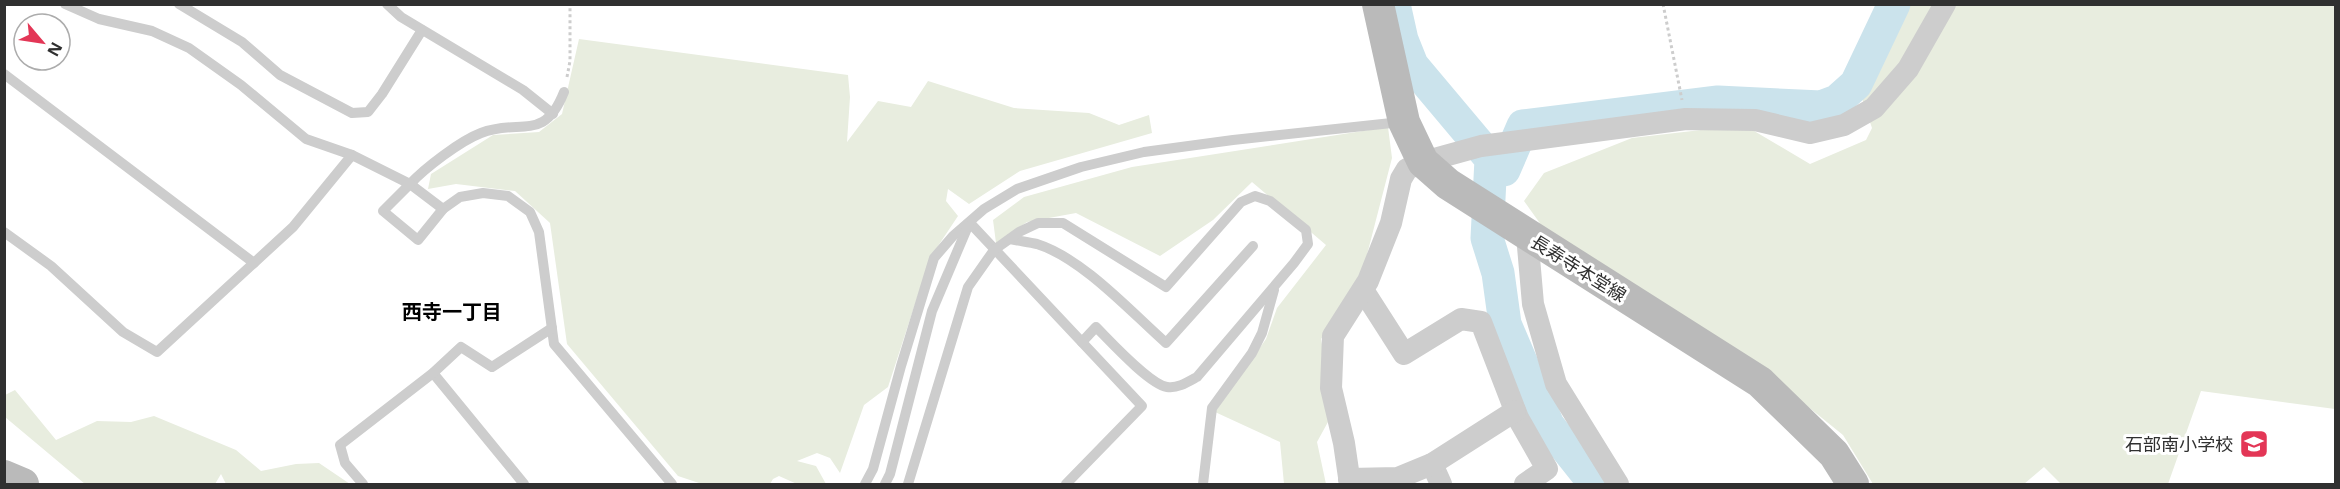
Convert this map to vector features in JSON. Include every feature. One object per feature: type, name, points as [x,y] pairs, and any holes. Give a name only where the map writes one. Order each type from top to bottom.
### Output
[{"type":"main road","name":"長寿寺本堂線","points":[[1378,4],[1404,122],[1423,162],[1448,184],[1489,211],[1760,382],[1834,454],[1853,484]]},
{"type":"main road","points":[[4,476],[23,484]]},
{"type":"street","points":[[1515,411],[1436,474],[1350,482],[1344,443],[1331,388],[1333,336],[1363,290],[1391,223],[1401,179],[1407,169],[1469,149],[1686,119],[1755,120],[1810,133],[1844,126],[1874,108],[1908,69],[1945,4]]},
{"type":"street","points":[[1527,235],[1533,304],[1556,384],[1618,484]]},
{"type":"street","points":[[1363,290],[1404,354],[1461,319],[1481,322],[1515,411],[1547,469],[1525,484]]},
{"type":"lane","points":[[65,4],[99,19],[152,31],[189,48],[241,85],[306,139],[352,156],[410,184],[443,209]]},
{"type":"lane","points":[[179,4],[242,42],[280,75],[352,113],[368,112],[422,30]]},
{"type":"lane","points":[[387,4],[401,17],[523,90],[553,114]]},
{"type":"lane","points":[[4,74],[254,263]]},
{"type":"lane","points":[[564,92],[557,109],[546,121],[531,126],[500,128],[480,133],[440,159],[382,211],[418,240],[443,209],[460,197],[483,193],[508,196],[530,212],[539,232],[554,344],[671,484]]},
{"type":"lane","points":[[865,484],[873,469],[934,258],[953,236],[984,209],[1017,189],[1102,162],[1144,152],[1404,122]]},
{"type":"lane","points":[[4,232],[51,266],[123,332],[157,352],[293,227],[352,156]]},
{"type":"lane","points":[[908,484],[968,287],[994,250],[1010,239],[1038,223],[1063,223],[1166,286],[1241,202],[1255,196],[1270,201],[1306,230],[1308,244],[1275,286],[1197,377],[1183,385],[1167,388],[1152,381],[1096,327],[1082,342]]},
{"type":"lane","points":[[970,222],[1142,406],[1066,484]]},
{"type":"lane","points":[[885,484],[890,474],[932,310],[970,222]]},
{"type":"lane","points":[[1010,239],[1039,245],[1065,258],[1092,276],[1166,344],[1253,246]]},
{"type":"lane","points":[[1203,484],[1212,408],[1252,353],[1262,333],[1275,286]]},
{"type":"lane","points":[[363,484],[345,463],[340,445],[433,373],[461,347],[492,367],[552,328]]},
{"type":"lane","points":[[433,373],[524,484]]},
{"type":"path","points":[[564,92],[570,61],[570,4]]},
{"type":"path","points":[[1663,4],[1686,119]]},
{"type":"shaded area","points":[[1887,5],[2335,5],[2335,409],[2201,391],[2168,484],[2061,484],[2044,467],[2024,484],[1873,484],[1843,435],[1738,350],[1549,236],[1524,201],[1544,173],[1632,138],[1744,125],[1810,164],[1866,140],[1872,128],[1852,69]]},
{"type":"shaded area","points":[[579,39],[848,75],[850,97],[847,142],[878,101],[911,107],[928,81],[1014,108],[1089,113],[1119,125],[1149,115],[1152,133],[1020,171],[969,204],[948,189],[946,201],[958,216],[930,258],[888,387],[864,405],[840,473],[830,458],[817,453],[797,461],[816,466],[826,484],[797,484],[779,476],[770,484],[702,484],[678,476],[567,344],[550,223],[515,191],[456,184],[428,189],[431,174],[493,135],[539,132],[562,114]]},
{"type":"shaded area","points":[[1388,127],[1392,158],[1362,274],[1321,339],[1334,411],[1317,442],[1326,484],[1284,484],[1280,442],[1215,412],[1266,339],[1277,308],[1326,245],[1252,182],[1213,220],[1160,256],[1076,213],[1027,222],[996,243],[993,220],[1024,197],[1132,167]]},
{"type":"shaded area","points":[[15,390],[56,440],[97,421],[131,422],[154,416],[236,450],[261,471],[296,464],[319,463],[350,484],[226,484],[221,474],[215,484],[85,484],[5,417],[5,395]]},
{"type":"waterway","points":[[1394,4],[1402,40],[1412,65],[1491,159],[1487,238],[1498,273],[1505,324],[1548,425],[1595,484]]},
{"type":"waterway","points":[[1504,170],[1523,126],[1718,102],[1821,107],[1837,101],[1856,84],[1894,4]]},
{"type":"place","name":"石部南小学校","points":[[2254,444]]},
{"type":"district","name":"西寺一丁目","points":[[452,311]]}]
